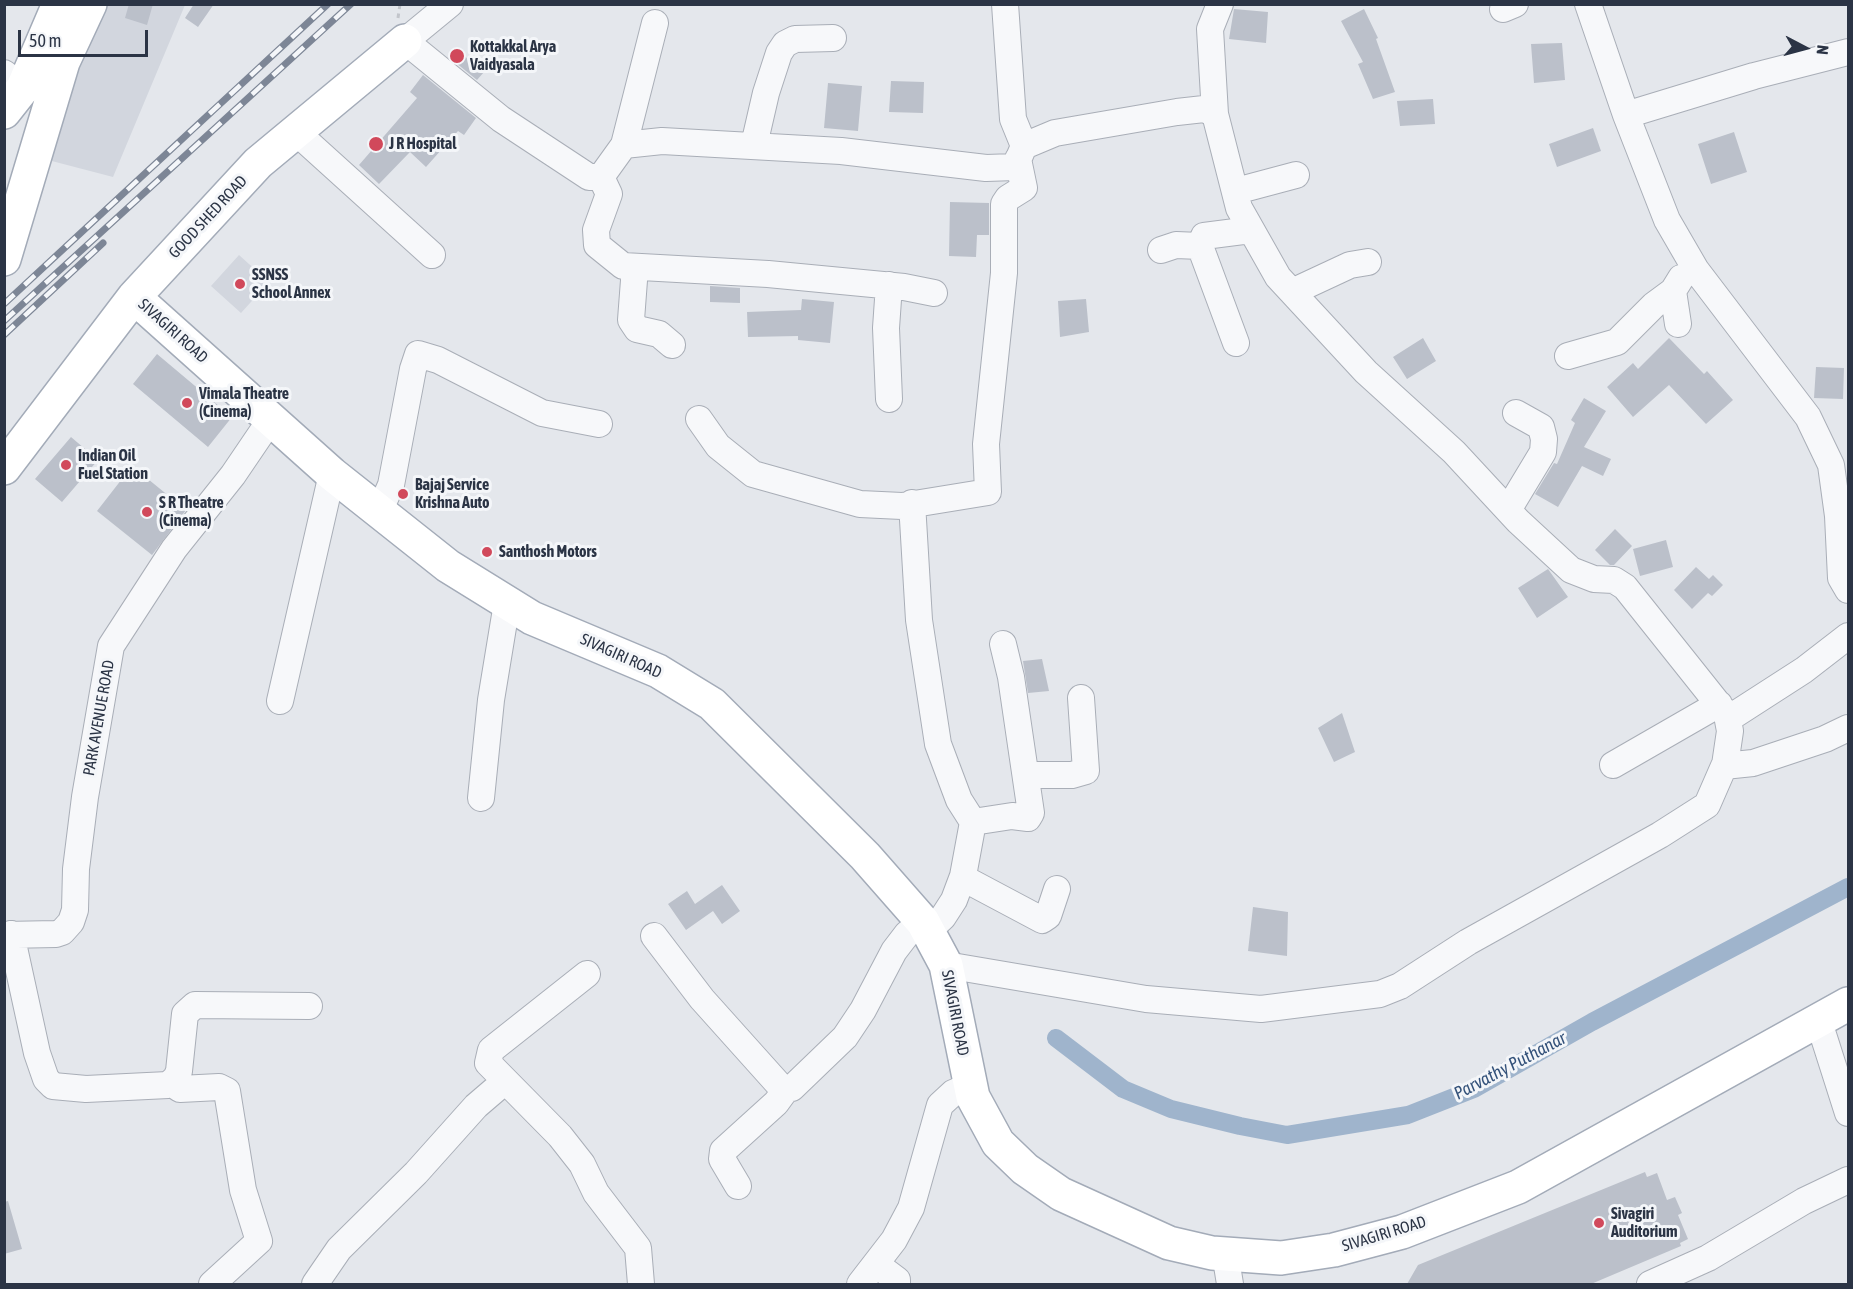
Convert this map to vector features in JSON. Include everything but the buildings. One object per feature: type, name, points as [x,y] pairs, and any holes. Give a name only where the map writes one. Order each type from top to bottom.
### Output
[{"type":"main road","points":[[11,91],[59,4]]},
{"type":"main road","points":[[4,259],[10,225],[63,62],[90,4]]},
{"type":"main road","name":"GOOD SHED ROAD","points":[[4,468],[134,297],[258,163],[405,41]]},
{"type":"main road","name":"SIVAGIRI ROAD","points":[[134,297],[332,474],[448,566],[532,618],[658,671],[712,704],[865,856],[925,926],[946,965],[969,1086],[998,1143],[1025,1169],[1061,1194],[1227,1269],[1334,1250],[1402,1232],[1508,1191],[1848,1005]]},
{"type":"street","name":"GOOD SHED ROAD","points":[[405,41],[450,4]]},
{"type":"street","points":[[699,419],[718,446],[753,474],[860,504],[886,507],[988,492],[986,444],[1004,273],[1004,204],[1008,198],[1024,188],[1021,153],[1013,119],[1005,4]]},
{"type":"street","points":[[946,965],[1146,999],[1261,1009],[1380,993],[1400,986],[1468,942],[1660,835],[1707,805],[1725,765],[1730,731],[1723,712],[1625,587],[1609,579],[1594,579],[1577,574],[1508,510],[1454,452],[1366,372],[1278,278],[1239,208],[1215,114],[1210,29],[1220,4]]},
{"type":"street","points":[[1588,4],[1626,116],[1667,220],[1692,264],[1808,417],[1831,465],[1838,516],[1840,578],[1848,590]]},
{"type":"street","points":[[601,177],[624,145],[655,23]]},
{"type":"street","points":[[754,145],[766,93],[779,53],[785,44],[795,39],[833,38]]},
{"type":"street","points":[[405,41],[501,120],[590,177],[601,177]]},
{"type":"street","points":[[1626,116],[1754,76],[1848,52]]},
{"type":"street","points":[[624,145],[662,141],[754,145],[841,151],[986,168],[1014,166],[1021,153],[1055,134],[1177,112],[1204,109],[1215,114]]},
{"type":"street","points":[[296,132],[432,255]]},
{"type":"street","points":[[1236,191],[1296,175]]},
{"type":"street","points":[[601,177],[609,194],[596,230],[597,245],[623,266],[696,268],[889,285],[934,293]]},
{"type":"street","points":[[1236,343],[1200,246],[1204,236],[1251,230]]},
{"type":"street","points":[[1161,250],[1176,245],[1200,246]]},
{"type":"street","points":[[1293,292],[1350,265],[1368,262]]},
{"type":"street","points":[[1568,356],[1617,342],[1654,304],[1673,291],[1692,264]]},
{"type":"street","points":[[635,267],[631,320],[634,327],[658,334],[672,345]]},
{"type":"street","points":[[889,285],[886,328],[889,399]]},
{"type":"street","points":[[1673,291],[1678,324]]},
{"type":"street","points":[[378,512],[392,484],[415,358],[418,354],[438,360],[542,413],[598,424]]},
{"type":"street","points":[[1508,510],[1543,452],[1545,440],[1541,427],[1516,413]]},
{"type":"street","name":"PARK AVENUE ROAD","points":[[8,935],[56,934],[62,932],[71,922],[75,910],[76,868],[85,797],[111,646],[174,549],[233,475],[271,419]]},
{"type":"street","points":[[280,701],[332,474]]},
{"type":"street","points":[[654,936],[702,999],[780,1086],[792,1088],[845,1037],[863,1010],[894,951],[907,934],[925,926],[949,908],[963,878],[973,822],[959,800],[938,744],[934,724],[920,620],[912,503]]},
{"type":"street","points":[[481,798],[491,700],[507,603]]},
{"type":"street","points":[[1614,765],[1804,670],[1848,636]]},
{"type":"street","points":[[973,822],[1029,816],[1026,775],[1003,644]]},
{"type":"street","points":[[1026,775],[1072,775],[1086,771],[1081,698]]},
{"type":"street","points":[[1725,765],[1752,763],[1825,739],[1848,728]]},
{"type":"street","points":[[963,878],[1042,920],[1048,916],[1057,889]]},
{"type":"street","points":[[8,935],[31,1030],[48,1083],[56,1087],[86,1089],[154,1087],[171,1083],[179,1071],[184,1017],[193,1006],[225,1003],[309,1006]]},
{"type":"street","points":[[587,974],[490,1051],[488,1063],[504,1082],[560,1136],[582,1164],[596,1193],[629,1233],[638,1248],[641,1284]]},
{"type":"street","points":[[1819,1022],[1848,1113]]},
{"type":"street","points":[[315,1284],[339,1250],[416,1173],[476,1106],[504,1082]]},
{"type":"street","points":[[171,1083],[180,1089],[219,1087],[227,1091],[243,1190],[259,1241],[212,1284]]},
{"type":"street","points":[[860,1284],[877,1265],[894,1240],[910,1208],[940,1105],[953,1093],[969,1086]]},
{"type":"street","points":[[738,1186],[722,1159],[722,1153],[776,1103],[787,1088]]},
{"type":"street","points":[[1650,1284],[1708,1258],[1804,1201],[1848,1180]]},
{"type":"street","points":[[877,1265],[897,1280],[897,1284]]},
{"type":"shaded area","points":[[101,5],[185,5],[113,177],[48,160],[81,48]]},
{"type":"shaded area","name":"SSNSS School Annex","points":[[239,255],[269,282],[241,313],[211,286]]},
{"type":"waterway","name":"Parvathy Puthanar","points":[[1056,1038],[1123,1089],[1171,1109],[1240,1126],[1287,1135],[1408,1115],[1474,1089],[1592,1022],[1848,887]]},
{"type":"railway","points":[[4,304],[328,4]]},
{"type":"railway","points":[[4,321],[351,4]]},
{"type":"railway","points":[[4,335],[103,243]]},
{"type":"place","name":"Kottakkal Arya Vaidyasala","points":[[457,56]]},
{"type":"place","name":"J R Hospital","points":[[376,144]]},
{"type":"place","name":"SSNSS School Annex","points":[[240,284]]},
{"type":"place","name":"Vimala Theatre (Cinema)","points":[[187,403]]},
{"type":"place","name":"Indian Oil Fuel Station","points":[[66,465]]},
{"type":"place","name":"Bajaj Service Krishna Auto","points":[[403,494]]},
{"type":"place","name":"S R Theatre (Cinema)","points":[[147,512]]},
{"type":"place","name":"Santhosh Motors","points":[[487,552]]},
{"type":"place","name":"Sivagiri Auditorium","points":[[1599,1223]]}]
